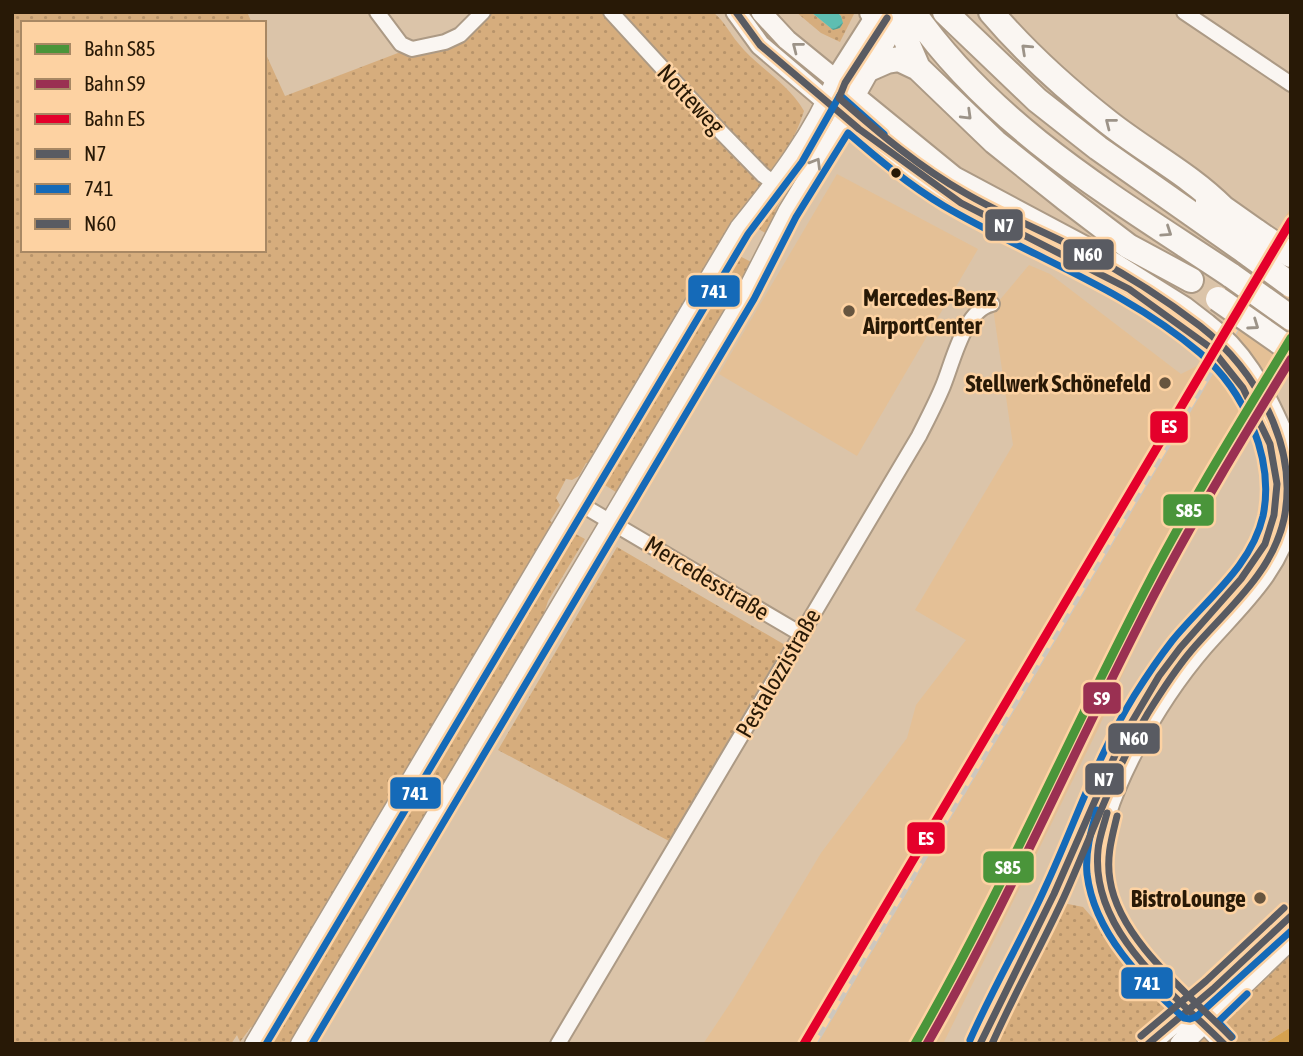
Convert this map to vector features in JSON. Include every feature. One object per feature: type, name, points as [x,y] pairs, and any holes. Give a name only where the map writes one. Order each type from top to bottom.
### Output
[{"type":"highway","points":[[945,12],[1037,100],[1098,148],[1251,242],[1291,255]]},
{"type":"highway","points":[[990,12],[1010,34],[1109,122],[1208,193],[1291,285]]},
{"type":"highway","points":[[890,14],[918,68]]},
{"type":"highway","points":[[890,14],[937,47],[966,79],[1014,124],[1069,167],[1291,318]]},
{"type":"highway","points":[[871,68],[899,59],[918,68],[995,142],[1128,246],[1191,281],[1291,350]]},
{"type":"highway","points":[[1098,148],[1122,152],[1223,208]]},
{"type":"highway","points":[[1069,167],[1085,186],[1191,281]]},
{"type":"main road","points":[[736,12],[761,45],[845,117],[900,162],[961,203],[1076,260],[1230,344],[1258,381],[1275,436],[1291,466]]},
{"type":"main road","points":[[761,12],[788,40],[955,177],[1105,257],[1185,307],[1203,331]]},
{"type":"main road","points":[[845,117],[871,68],[890,14]]},
{"type":"main road","points":[[836,78],[890,14]]},
{"type":"main road","points":[[980,1044],[1054,894],[1105,773],[1128,727],[1159,676],[1241,579],[1265,544],[1274,515],[1277,484],[1275,436]]},
{"type":"main road","points":[[1196,1015],[1157,978],[1113,924],[1097,873],[1098,844],[1102,824],[1120,780],[1153,716],[1202,648],[1266,573],[1282,547],[1291,515]]},
{"type":"main road","points":[[1181,1044],[1196,1015],[1291,916]]},
{"type":"main road","points":[[1149,1044],[1196,1015],[1291,938]]},
{"type":"street","points":[[377,12],[401,44],[412,49],[445,42],[460,35],[484,12]]},
{"type":"street","name":"Notteweg","points":[[611,12],[721,132],[763,176],[774,183]]},
{"type":"street","points":[[1184,12],[1291,84]]},
{"type":"street","points":[[254,1044],[739,228],[774,183],[827,101],[836,78]]},
{"type":"street","points":[[300,1044],[745,294],[787,212],[845,117]]},
{"type":"street","name":"Pestalozzistraße","points":[[558,1044],[919,436],[971,320],[981,308],[992,304]]},
{"type":"street","name":"Mercedesstraße","points":[[577,502],[801,634]]},
{"type":"street","points":[[1196,1015],[1224,1044]]},
{"type":"shaded area","points":[[12,12],[247,12],[251,21],[21,21],[21,252],[266,252],[266,54],[285,96],[398,53],[453,43],[486,12],[713,12],[746,52],[797,101],[804,111],[799,126],[766,180],[738,218],[732,222],[590,464],[586,463],[579,476],[572,480],[566,479],[556,498],[560,505],[550,521],[555,524],[256,1029],[251,1027],[240,1042],[237,1035],[231,1044],[12,1044]]},
{"type":"shaded area","points":[[796,12],[811,12],[833,30],[841,16],[837,12],[855,12],[840,42],[821,33]]},
{"type":"shaded area","points":[[820,125],[824,130],[778,205],[767,234],[750,224]]},
{"type":"shaded area","name":"Mercedes-Benz AirportCenter","points":[[837,174],[978,249],[857,456],[719,374]]},
{"type":"shaded area","points":[[1291,207],[1291,362],[1172,565],[1098,729],[943,1044],[703,1044],[821,853],[907,738],[916,705],[966,640],[915,610],[1013,445],[993,308],[1029,265],[1050,274],[1181,374],[1201,364]]},
{"type":"shaded area","points":[[732,252],[753,263],[619,494],[600,482],[640,415],[643,400]]},
{"type":"shaded area","points":[[566,529],[585,539],[548,601],[541,623],[443,789],[420,775]]},
{"type":"shaded area","points":[[617,547],[785,645],[669,841],[498,750]]},
{"type":"shaded area","points":[[415,784],[438,798],[293,1044],[262,1044]]},
{"type":"shaded area","points":[[1063,903],[1083,907],[1172,1009],[1134,1044],[988,1044],[1056,907]]},
{"type":"shaded area","points":[[1291,952],[1291,1027],[1264,1044],[1192,1044]]},
{"type":"green space","points":[[1291,1027],[1291,1044],[1264,1044]]},
{"type":"water","points":[[811,12],[837,12],[843,23],[840,28],[833,30]]},
{"type":"railway","points":[[814,1044],[1291,236]]},
{"type":"rail line","name":"ES","points":[[804,1044],[1291,221]]},
{"type":"rail line","name":"S85","points":[[915,1044],[1005,875],[1162,558],[1291,338]]},
{"type":"rail line","name":"S9","points":[[927,1044],[987,933],[1155,593],[1204,504],[1291,359]]},
{"type":"transit line","name":"N7","points":[[736,12],[760,45],[859,129],[961,203],[1129,289],[1211,348],[1243,388],[1270,444],[1277,484],[1274,515],[1265,544],[1241,579],[1159,676],[1123,737],[1054,894],[980,1044]]},
{"type":"transit line","name":"N60","points":[[887,18],[845,83],[839,98],[900,149],[948,183],[992,208],[1110,266],[1200,326],[1239,364],[1255,387],[1279,437],[1285,464],[1287,492],[1284,519],[1269,557],[1246,590],[1185,658],[1148,713],[1114,780],[1064,897],[992,1044]]},
{"type":"transit line","name":"741","points":[[266,1044],[748,234],[802,162],[840,95],[884,134]]},
{"type":"transit line","name":"741","points":[[312,1044],[754,299],[796,217],[848,133],[906,181],[944,206],[1108,291],[1171,330],[1200,353],[1216,368],[1242,406],[1260,449],[1264,471],[1266,494],[1257,535],[1237,568],[1167,648],[1121,719],[1097,766],[1036,907],[970,1040]]},
{"type":"transit line","name":"741","points":[[1097,810],[1089,842],[1087,874],[1091,896],[1099,916],[1122,954],[1152,988],[1184,1018],[1196,1017],[1291,931]]},
{"type":"transit line","name":"N7","points":[[1107,813],[1098,850],[1099,880],[1107,908],[1138,958],[1224,1044]]},
{"type":"transit line","name":"N60","points":[[1117,816],[1110,847],[1109,872],[1116,902],[1127,924],[1158,965],[1231,1037]]},
{"type":"transit line","name":"N60","points":[[1141,1036],[1206,981],[1284,908]]},
{"type":"transit line","name":"N7","points":[[1148,1044],[1213,989],[1291,916]]},
{"type":"transit line","name":"741","points":[[1232,1037],[1218,1022],[1247,994]]},
{"type":"place","name":"Mercedes-Benz AirportCenter","points":[[849,311]]},
{"type":"place","name":"Stellwerk Schönefeld","points":[[1165,383]]},
{"type":"place","name":"BistroLounge","points":[[1260,898]]}]
